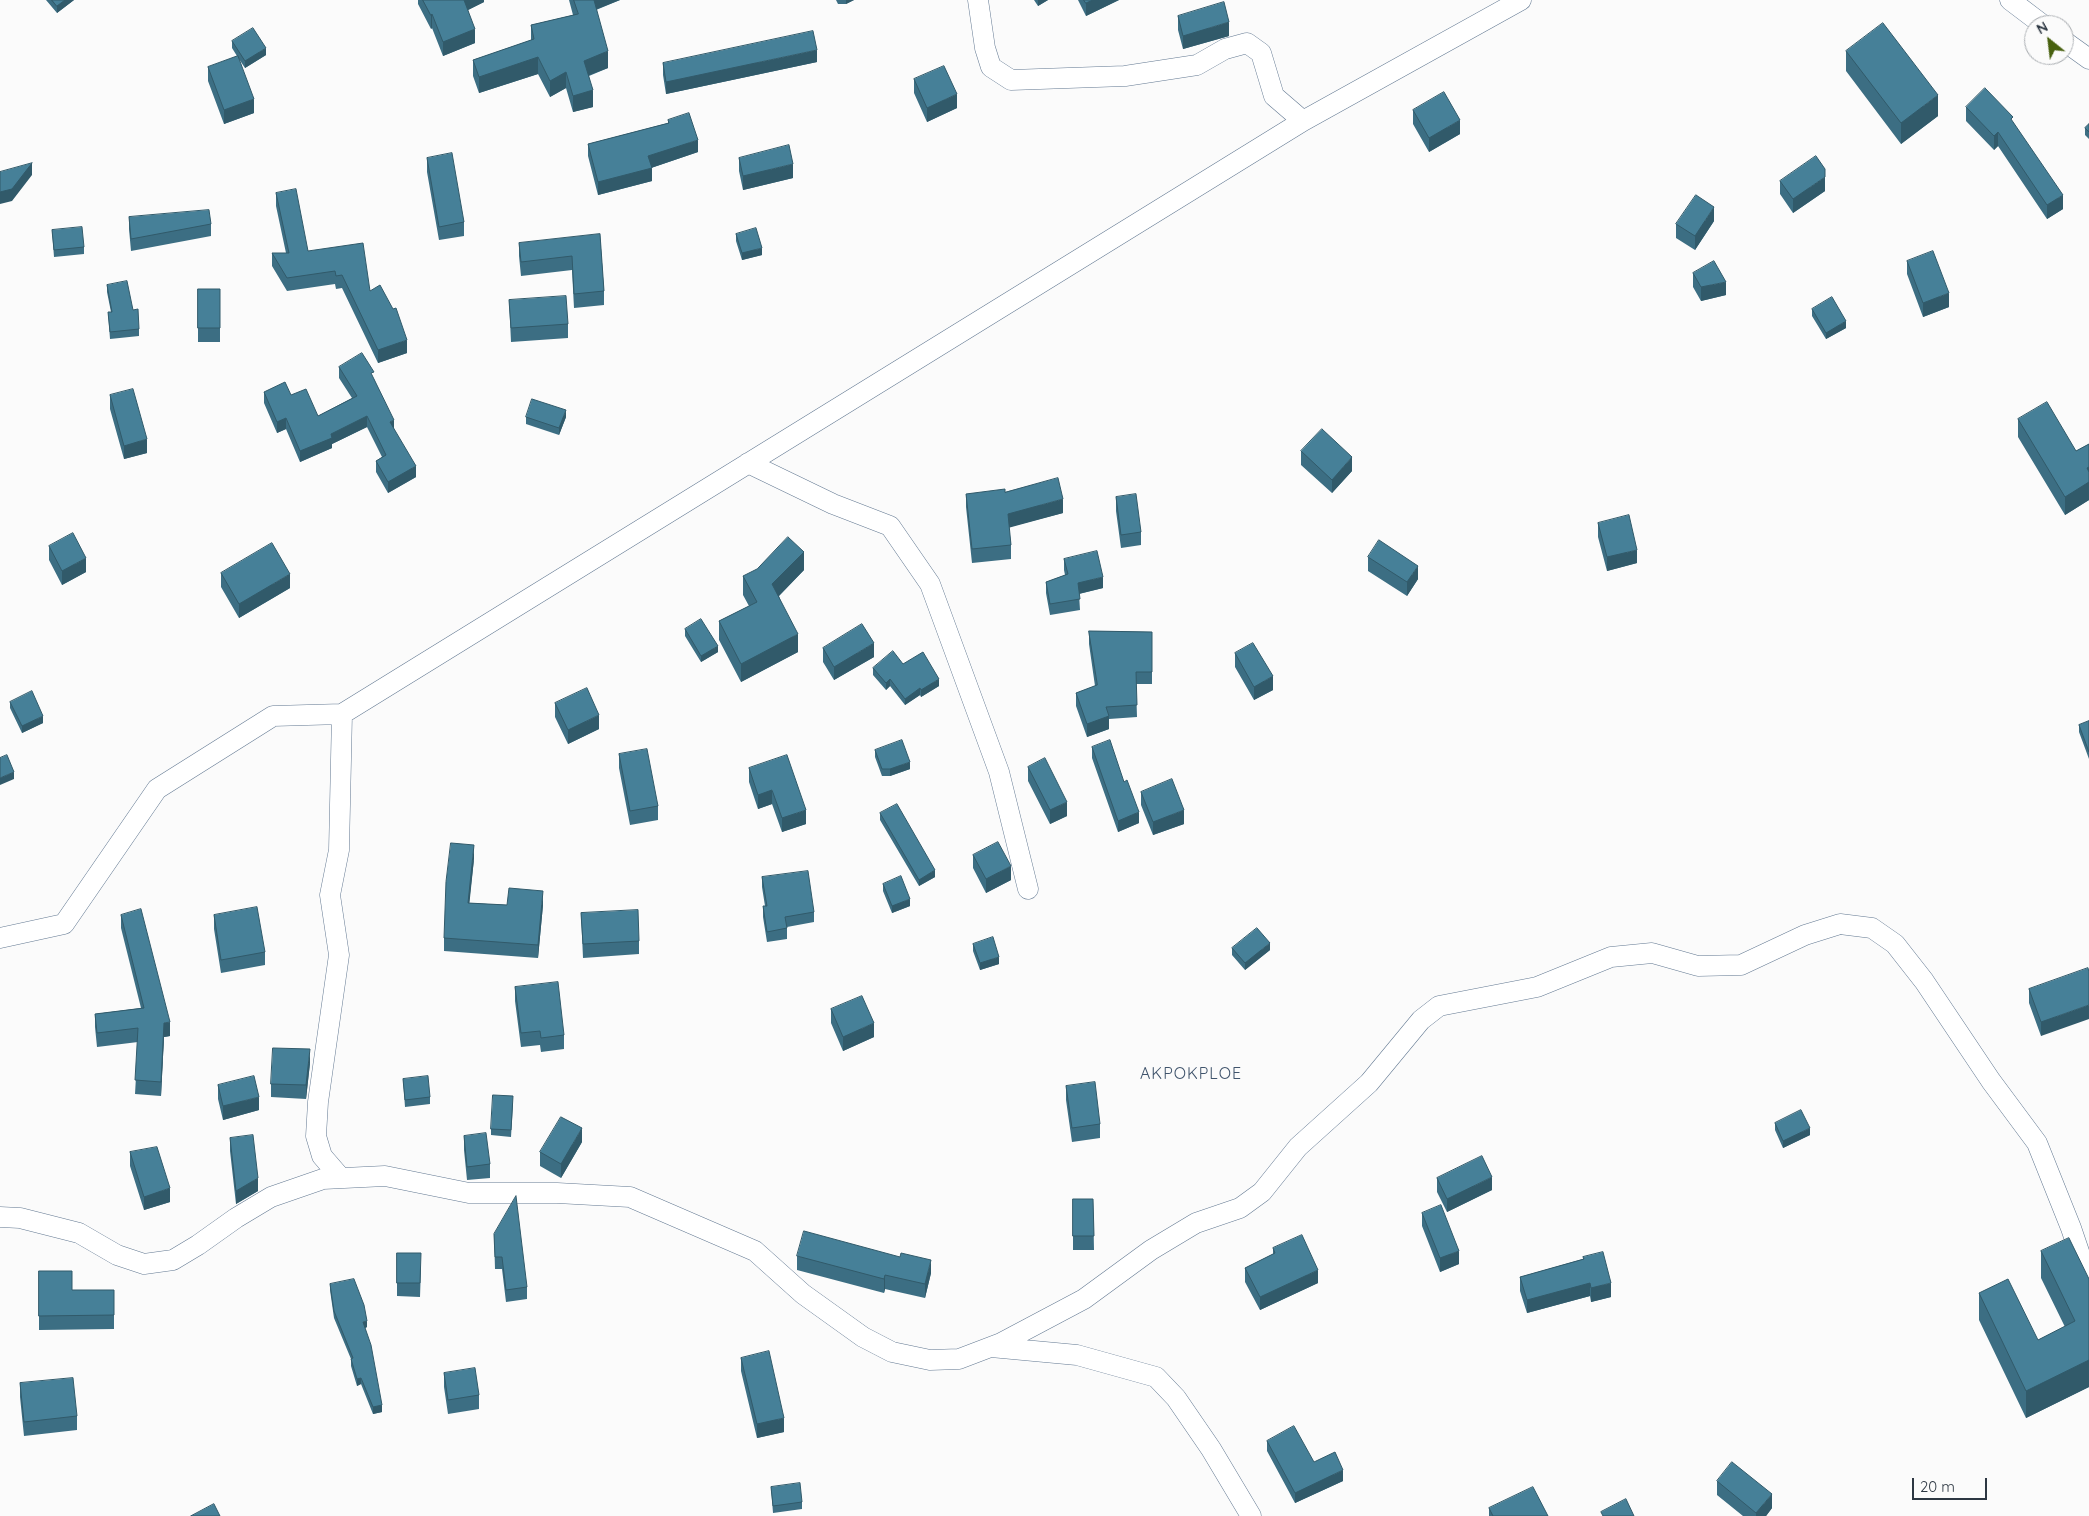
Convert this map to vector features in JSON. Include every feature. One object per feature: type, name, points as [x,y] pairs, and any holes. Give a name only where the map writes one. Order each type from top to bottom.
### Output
[{"type":"street","points":[[978,0],[985,48],[991,67],[1011,80],[1125,76],[1197,65],[1225,49],[1247,43],[1261,53],[1274,96],[1303,121]]},
{"type":"street","points":[[0,938],[64,924],[157,789],[273,716],[342,714],[1303,121],[1521,0]]},
{"type":"street","points":[[2010,0],[2030,15]]},
{"type":"street","points":[[2074,48],[2089,59]]},
{"type":"street","points":[[748,463],[833,504],[890,526],[930,584],[998,772],[1028,889]]},
{"type":"street","points":[[341,1178],[322,1156],[316,1136],[318,1102],[339,955],[330,895],[339,850],[342,714]]},
{"type":"street","points":[[0,1217],[20,1218],[79,1232],[117,1255],[144,1264],[173,1260],[271,1197],[323,1178],[385,1176],[469,1193],[557,1193],[630,1197],[755,1251],[803,1294],[863,1337],[892,1352],[930,1360],[959,1360],[991,1347],[1084,1299],[1151,1250],[1196,1223],[1240,1208],[1262,1192],[1298,1147],[1369,1083],[1422,1020],[1439,1006],[1537,987],[1611,957],[1652,953],[1698,966],[1741,965],[1805,935],[1840,924],[1872,928],[1895,944],[1924,981],[1991,1081],[2037,1143],[2072,1228],[2089,1281]]},
{"type":"street","points":[[991,1347],[1077,1355],[1156,1377],[1176,1398],[1211,1449],[1252,1516]]},
{"type":"building","points":[[52,0],[65,0],[57,6]]},
{"type":"building","points":[[423,0],[464,0],[475,29],[443,42],[432,14]]},
{"type":"building","points":[[574,0],[594,0],[608,51],[584,61],[593,90],[573,96],[566,72],[550,81],[538,57],[479,77],[473,60],[534,39],[531,25],[578,14]]},
{"type":"building","points":[[1224,2],[1229,22],[1183,36],[1178,16]]},
{"type":"building","points":[[1883,23],[1938,95],[1901,123],[1846,51]]},
{"type":"building","points":[[253,28],[266,48],[245,61],[232,41]]},
{"type":"building","points":[[813,31],[817,50],[666,82],[663,63]]},
{"type":"building","points":[[238,56],[254,99],[224,110],[208,67]]},
{"type":"building","points":[[944,66],[957,94],[927,108],[914,79]]},
{"type":"building","points":[[1985,88],[2013,117],[2011,119],[2063,195],[2047,205],[1998,132],[1994,136],[1966,107]]},
{"type":"building","points":[[1444,92],[1460,120],[1429,138],[1413,110]]},
{"type":"building","points":[[689,113],[698,140],[648,156],[652,168],[598,182],[588,144],[669,123],[668,120]]},
{"type":"building","points":[[2089,124],[2089,132],[2085,128]]},
{"type":"building","points":[[789,145],[793,164],[743,176],[739,158]]},
{"type":"building","points":[[452,153],[464,222],[439,227],[427,158]]},
{"type":"building","points":[[1816,156],[1825,169],[1825,177],[1793,199],[1780,181]]},
{"type":"building","points":[[32,163],[12,189],[0,192],[0,172]]},
{"type":"building","points":[[296,189],[308,251],[363,243],[370,291],[380,285],[393,309],[396,308],[407,340],[378,350],[342,275],[336,276],[335,271],[287,278],[272,253],[289,253],[276,193]]},
{"type":"building","points":[[1696,195],[1714,207],[1695,236],[1676,224]]},
{"type":"building","points":[[209,210],[211,224],[131,239],[129,217]]},
{"type":"building","points":[[82,227],[84,247],[54,250],[52,230]]},
{"type":"building","points":[[756,228],[762,248],[742,253],[736,234]]},
{"type":"building","points":[[600,234],[604,291],[574,294],[572,256],[521,262],[519,243]]},
{"type":"building","points":[[1933,251],[1949,293],[1923,303],[1907,261]]},
{"type":"building","points":[[1714,261],[1726,282],[1701,287],[1693,273]]},
{"type":"building","points":[[127,281],[133,310],[138,309],[139,329],[110,332],[108,312],[112,312],[107,285]]},
{"type":"building","points":[[198,289],[220,289],[220,328],[198,328]]},
{"type":"building","points":[[566,296],[568,324],[511,328],[509,300]]},
{"type":"building","points":[[1832,297],[1846,321],[1826,333],[1812,309]]},
{"type":"building","points":[[362,353],[374,372],[371,373],[394,420],[390,422],[416,466],[388,482],[376,461],[386,455],[367,416],[331,434],[332,438],[300,451],[286,418],[277,422],[264,392],[285,382],[291,395],[306,389],[318,416],[357,396],[339,367]]},
{"type":"building","points":[[133,389],[147,439],[124,446],[110,395]]},
{"type":"building","points":[[532,399],[566,410],[559,428],[526,417]]},
{"type":"building","points":[[2047,402],[2076,451],[2089,444],[2089,467],[2087,468],[2089,482],[2065,497],[2018,419]]},
{"type":"building","points":[[1322,429],[1352,457],[1332,480],[1301,451]]},
{"type":"building","points":[[1058,478],[1063,499],[1008,514],[1011,545],[972,549],[966,494],[1005,489],[1005,492]]},
{"type":"building","points":[[1136,494],[1141,532],[1121,535],[1116,497]]},
{"type":"building","points":[[1629,515],[1637,550],[1607,557],[1598,523]]},
{"type":"building","points":[[73,533],[86,558],[62,571],[49,546]]},
{"type":"building","points":[[788,537],[804,552],[772,584],[798,634],[741,664],[719,621],[757,602],[743,576],[757,569]]},
{"type":"building","points":[[1379,540],[1418,566],[1407,582],[1368,557]]},
{"type":"building","points":[[272,543],[290,574],[239,604],[221,573]]},
{"type":"building","points":[[1097,551],[1103,577],[1078,583],[1080,599],[1050,604],[1046,582],[1068,574],[1064,559]]},
{"type":"building","points":[[701,619],[718,646],[701,656],[685,629]]},
{"type":"building","points":[[862,624],[874,643],[834,667],[823,648]]},
{"type":"building","points":[[1089,631],[1152,632],[1152,672],[1136,672],[1137,705],[1106,707],[1109,716],[1087,724],[1076,693],[1097,685]]},
{"type":"building","points":[[1253,643],[1273,676],[1254,687],[1235,653]]},
{"type":"building","points":[[893,651],[903,664],[923,652],[939,679],[921,690],[920,688],[905,699],[890,679],[886,683],[873,668]]},
{"type":"building","points":[[587,688],[599,715],[568,730],[555,703]]},
{"type":"building","points":[[32,691],[43,716],[22,726],[10,702]]},
{"type":"building","points":[[2089,721],[2089,752],[2079,725]]},
{"type":"building","points":[[902,740],[910,762],[890,769],[882,769],[875,750]]},
{"type":"building","points":[[1110,740],[1124,782],[1127,780],[1139,812],[1118,821],[1092,747]]},
{"type":"building","points":[[647,749],[658,806],[630,811],[619,754]]},
{"type":"building","points":[[7,755],[14,772],[0,778],[0,758]]},
{"type":"building","points":[[787,755],[806,810],[782,818],[772,790],[758,795],[749,768]]},
{"type":"building","points":[[1045,758],[1067,802],[1050,810],[1028,767]]},
{"type":"building","points":[[1172,779],[1184,810],[1153,822],[1141,792]]},
{"type":"building","points":[[897,804],[935,870],[919,880],[880,813]]},
{"type":"building","points":[[998,842],[1011,866],[986,879],[973,855]]},
{"type":"building","points":[[451,843],[474,845],[468,903],[507,905],[509,888],[543,891],[538,945],[444,938],[446,882]]},
{"type":"building","points":[[808,871],[814,912],[785,917],[787,928],[767,932],[763,906],[767,906],[762,877]]},
{"type":"building","points":[[901,876],[910,899],[892,906],[883,884]]},
{"type":"building","points":[[257,907],[265,952],[221,960],[214,915]]},
{"type":"building","points":[[141,909],[170,1022],[164,1023],[161,1082],[135,1080],[138,1028],[97,1033],[95,1014],[144,1008],[121,915]]},
{"type":"building","points":[[638,910],[639,941],[583,944],[581,913]]},
{"type":"building","points":[[1257,928],[1270,943],[1245,963],[1232,948]]},
{"type":"building","points":[[993,937],[999,957],[980,963],[973,944]]},
{"type":"building","points":[[2088,968],[2089,1005],[2041,1022],[2029,989]]},
{"type":"building","points":[[558,982],[564,1035],[541,1038],[540,1031],[521,1033],[515,987]]},
{"type":"building","points":[[862,996],[874,1023],[843,1037],[831,1009]]},
{"type":"building","points":[[273,1048],[310,1049],[306,1085],[271,1084]]},
{"type":"building","points":[[254,1076],[259,1097],[223,1106],[218,1085]]},
{"type":"building","points":[[428,1076],[430,1097],[405,1100],[403,1079]]},
{"type":"building","points":[[1095,1082],[1100,1124],[1072,1128],[1066,1086]]},
{"type":"building","points":[[493,1095],[513,1096],[511,1130],[491,1129]]},
{"type":"building","points":[[1801,1110],[1810,1128],[1783,1141],[1775,1123]]},
{"type":"building","points":[[561,1117],[582,1128],[561,1164],[540,1152]]},
{"type":"building","points":[[486,1133],[490,1164],[467,1167],[464,1136]]},
{"type":"building","points":[[253,1135],[258,1178],[236,1191],[230,1138]]},
{"type":"building","points":[[157,1147],[170,1188],[144,1197],[130,1152]]},
{"type":"building","points":[[1482,1156],[1492,1177],[1447,1199],[1437,1178]]},
{"type":"building","points":[[516,1196],[527,1287],[506,1290],[502,1257],[495,1257],[494,1234]]},
{"type":"building","points":[[1073,1199],[1093,1199],[1094,1236],[1073,1236]]},
{"type":"building","points":[[1441,1205],[1459,1251],[1440,1258],[1422,1213]]},
{"type":"building","points":[[804,1231],[900,1257],[901,1253],[931,1260],[925,1284],[885,1275],[884,1279],[797,1256]]},
{"type":"building","points":[[1302,1235],[1318,1270],[1260,1297],[1245,1268],[1275,1253],[1273,1248]]},
{"type":"building","points":[[2069,1238],[2089,1279],[2089,1360],[2026,1391],[1979,1293],[2008,1279],[2038,1340],[2075,1321],[2041,1251]]},
{"type":"building","points":[[1603,1252],[1611,1283],[1591,1288],[1590,1283],[1527,1300],[1520,1277]]},
{"type":"building","points":[[397,1253],[421,1253],[420,1283],[397,1283]]},
{"type":"building","points":[[39,1271],[72,1271],[72,1290],[114,1290],[114,1315],[39,1316]]},
{"type":"building","points":[[354,1279],[364,1305],[367,1321],[363,1322],[371,1345],[382,1405],[373,1407],[361,1378],[357,1379],[351,1359],[353,1358],[334,1311],[330,1284]]},
{"type":"building","points":[[769,1351],[784,1418],[757,1424],[741,1358]]},
{"type":"building","points":[[475,1368],[479,1395],[448,1400],[444,1373]]},
{"type":"building","points":[[73,1378],[77,1416],[24,1422],[20,1383]]},
{"type":"building","points":[[1294,1426],[1314,1462],[1335,1452],[1343,1470],[1295,1493],[1267,1441]]},
{"type":"building","points":[[1732,1462],[1772,1494],[1756,1513],[1717,1481]]},
{"type":"building","points":[[800,1483],[802,1502],[773,1506],[771,1487]]},
{"type":"building","points":[[1533,1487],[1548,1516],[1493,1516],[1489,1508]]},
{"type":"building","points":[[1626,1499],[1634,1516],[1603,1516],[1601,1512]]},
{"type":"building","points":[[214,1504],[220,1516],[191,1516]]},
{"type":"district","name":"AKPOKPLOE","points":[[1191,1074]]}]
